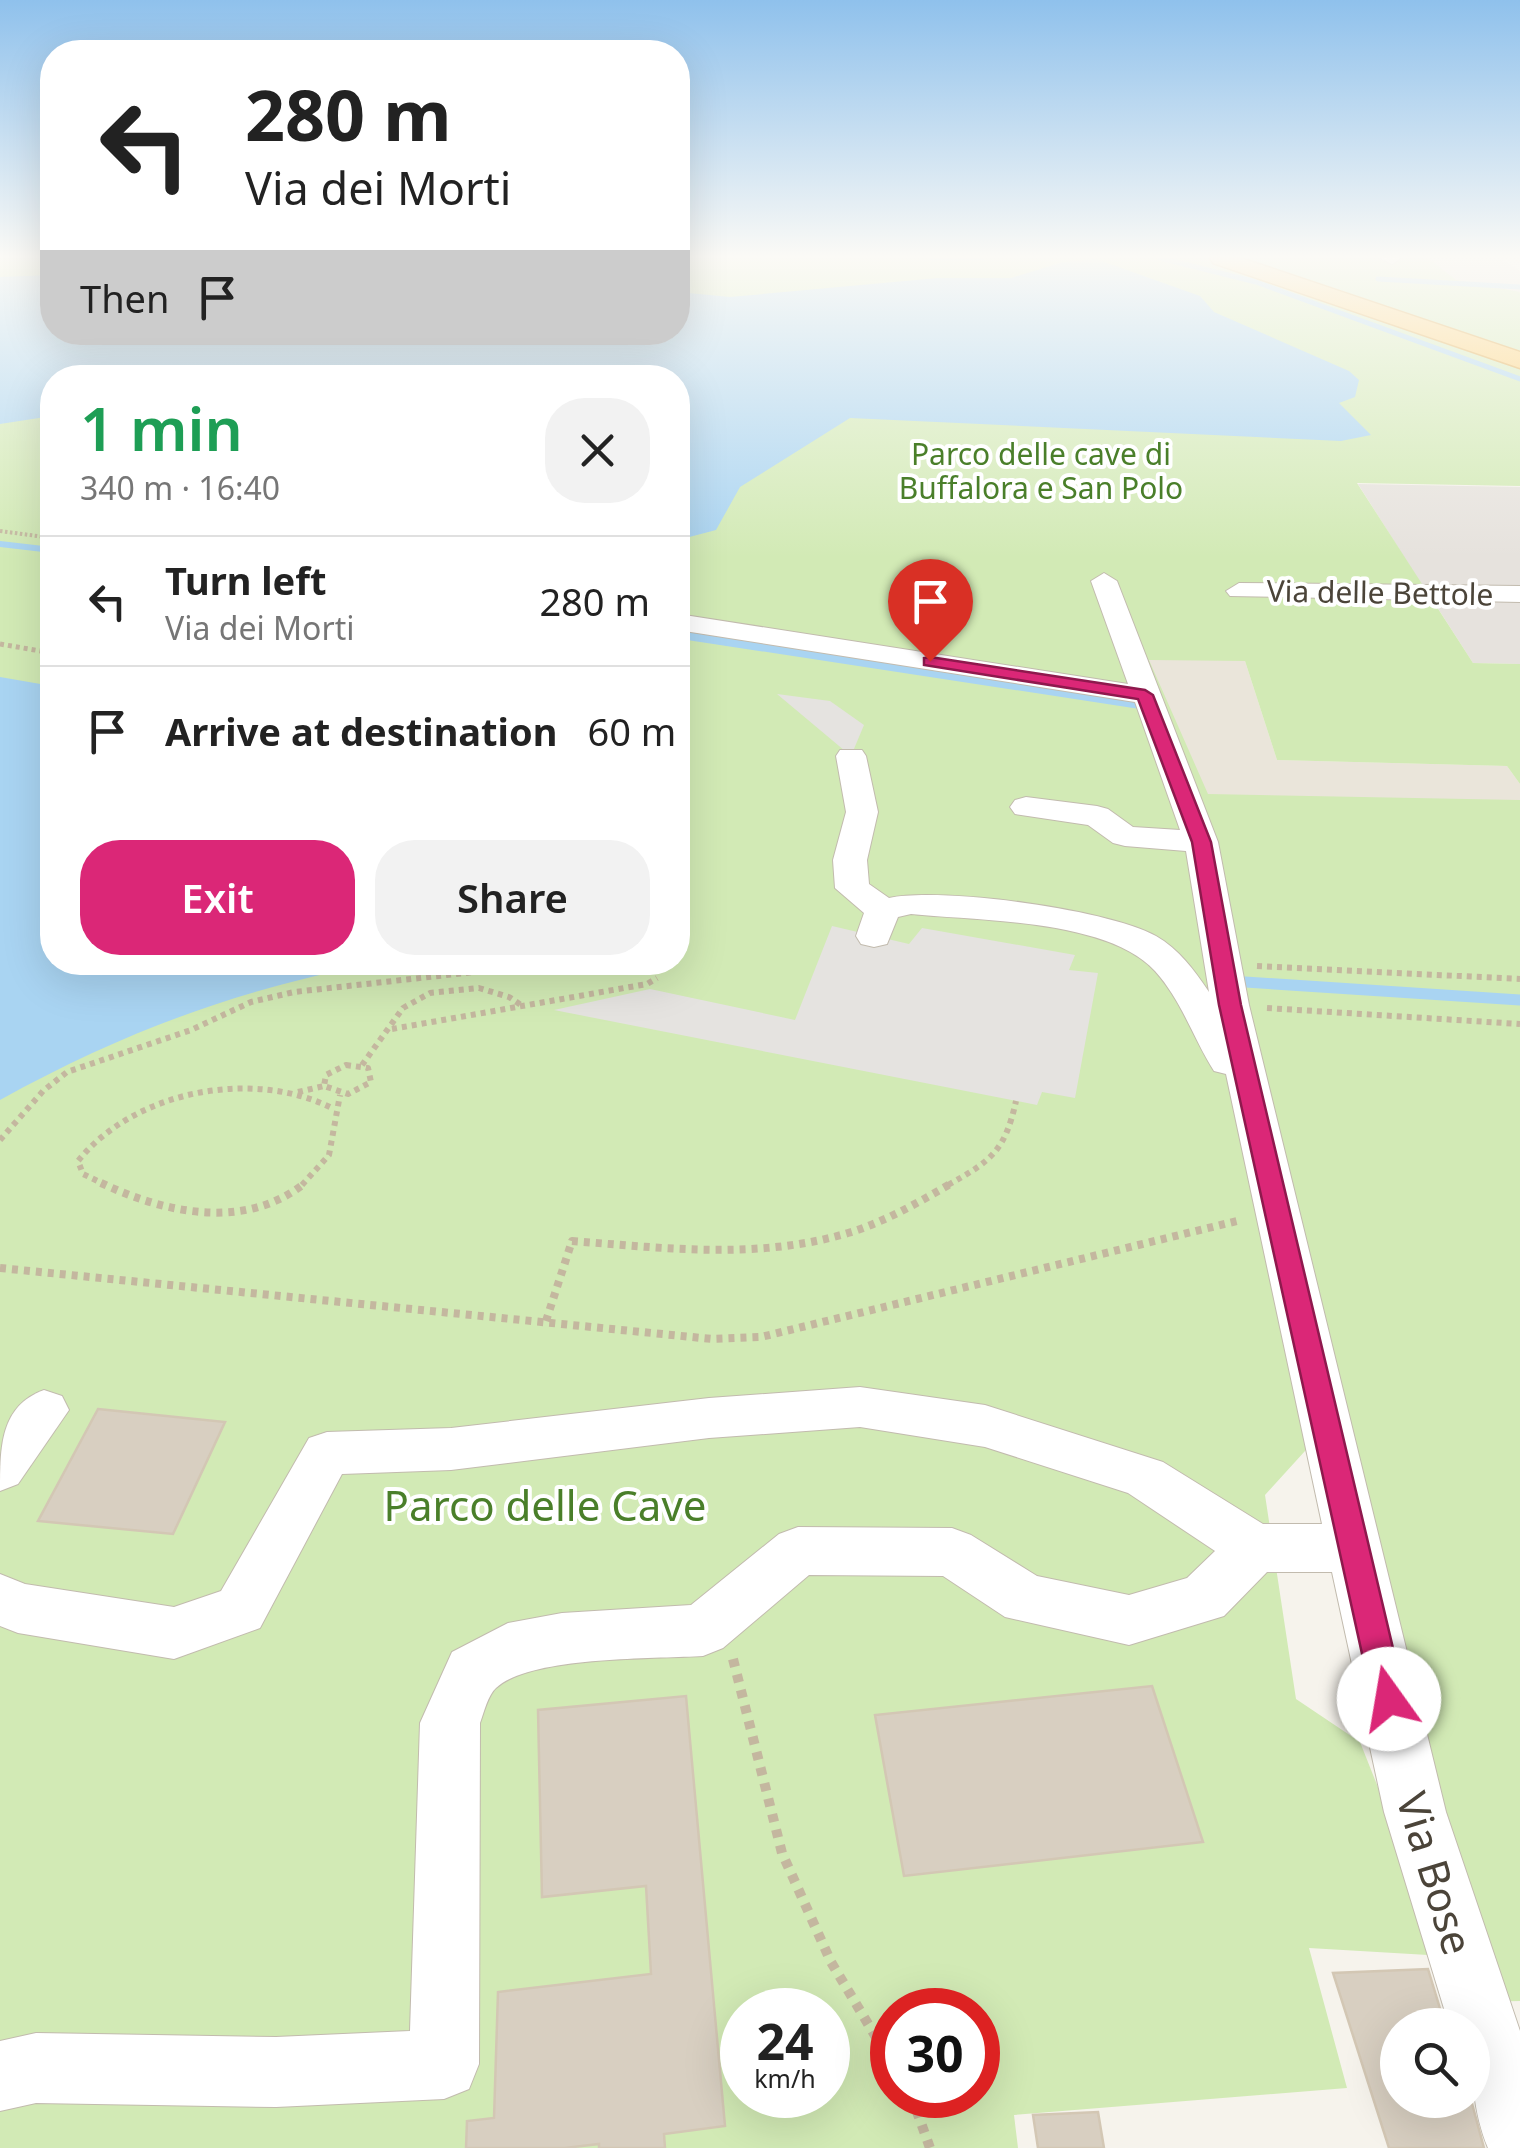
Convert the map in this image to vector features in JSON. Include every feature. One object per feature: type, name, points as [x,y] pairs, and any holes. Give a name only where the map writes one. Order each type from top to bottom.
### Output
[{"type":"street","name":"Via Bose","points":[[1104,581],[1202,842],[1230,1005],[1415,1812],[1520,2138]]},
{"type":"street","name":"Via delle Bettole","points":[[1239,590],[1520,594]]},
{"type":"street","points":[[690,624],[1145,695]]},
{"type":"street","points":[[852,756],[862,812],[850,860],[852,888],[879,923],[910,904],[1094,926],[1154,949],[1191,989],[1254,1113]]},
{"type":"street","points":[[1026,807],[1097,816],[1125,836],[1202,842]]},
{"type":"street","points":[[0,1599],[18,1608],[174,1634],[240,1610],[326,1453],[451,1449],[673,1422],[860,1407],[985,1426],[1145,1477],[1255,1548],[1353,1548]]},
{"type":"street","points":[[0,1468],[44,1410]]},
{"type":"street","points":[[0,2076],[36,2068],[276,2072],[444,2064],[450,1723],[472,1670],[508,1649],[562,1638],[703,1630],[798,1551],[952,1552],[1025,1599],[1129,1620],[1204,1598],[1255,1548]]},
{"type":"path","points":[[0,531],[40,536]]},
{"type":"path","points":[[0,644],[40,651]]},
{"type":"path","points":[[1226,964],[1520,979]]},
{"type":"path","points":[[0,1140],[43,1092],[67,1072],[191,1030],[251,1002],[294,992],[447,975]]},
{"type":"path","points":[[392,1029],[647,984],[657,978]]},
{"type":"path","points":[[362,1066],[392,1029],[401,1009],[424,996],[455,988],[489,988],[509,994],[522,1006]]},
{"type":"path","points":[[1230,1005],[1520,1024]]},
{"type":"path","points":[[297,1092],[324,1086],[340,1095],[356,1093],[368,1086],[371,1072],[362,1066],[338,1067],[326,1076],[324,1086]]},
{"type":"path","points":[[334,1109],[318,1098],[297,1092],[227,1089],[168,1104],[108,1128],[78,1160],[82,1174],[170,1210],[220,1215],[256,1210],[283,1199],[307,1182],[328,1157],[337,1132],[334,1109],[340,1095]]},
{"type":"path","points":[[546,1322],[572,1241],[740,1253],[807,1246],[873,1227],[984,1163],[1006,1139],[1016,1101]]},
{"type":"path","points":[[0,1268],[712,1338],[760,1337],[1278,1214]]},
{"type":"path","points":[[703,1630],[735,1661],[782,1853],[830,1962],[870,2028]]},
{"type":"path","points":[[919,2118],[930,2148]]},
{"type":"shaded area","points":[[1358,484],[1520,487],[1520,588],[1422,585]]},
{"type":"shaded area","points":[[1430,596],[1520,600],[1520,664],[1473,663]]},
{"type":"shaded area","points":[[1143,656],[1244,658],[1277,760],[1507,766],[1520,784],[1520,807],[1207,797]]},
{"type":"shaded area","points":[[777,694],[830,701],[864,725],[851,756]]},
{"type":"shaded area","points":[[832,926],[909,944],[922,928],[1075,955],[1069,970],[1098,973],[1075,1098],[1042,1092],[1037,1105],[554,1010],[650,989],[795,1020]]},
{"type":"green space","name":"Parco delle Cave","points":[[0,358],[1520,358],[1520,486],[1357,483],[1473,663],[1520,664],[1520,784],[1507,766],[1277,760],[1245,661],[1149,660],[1208,794],[1520,800],[1520,2001],[1481,2002],[1218,956],[1205,970],[1315,1440],[1265,1495],[1296,1699],[1360,1742],[1445,1956],[1309,1948],[1347,2088],[1014,2115],[1018,2148],[0,2148]]},
{"type":"water","points":[[0,358],[1320,358],[1349,371],[1359,380],[1355,397],[1339,403],[1371,435],[1341,441],[850,418],[740,487],[716,530],[690,537],[690,365],[40,365],[40,418],[0,424]]},
{"type":"water","points":[[0,677],[40,684],[40,975],[319,975],[182,1016],[92,1053],[0,1100]]},
{"type":"building","points":[[98,1409],[225,1422],[173,1534],[38,1521]]},
{"type":"building","points":[[1152,1686],[1203,1842],[904,1876],[875,1715]]},
{"type":"building","points":[[686,1696],[720,2071],[720,2118],[724,2118],[725,2126],[664,2134],[665,2148],[599,2148],[599,2144],[466,2148],[467,2121],[494,2118],[498,1992],[651,1974],[646,1886],[542,1897],[538,1710]]},
{"type":"building","points":[[1428,1969],[1440,2008],[1380,2008],[1380,2118],[1476,2118],[1484,2148],[1389,2148],[1333,1973]]},
{"type":"building","points":[[1098,2112],[1104,2148],[1038,2148],[1033,2115]]},
{"type":"waterway","points":[[1463,358],[1520,379]]},
{"type":"waterway","points":[[0,544],[40,549]]},
{"type":"waterway","points":[[690,636],[1150,706]]},
{"type":"waterway","points":[[1230,981],[1520,1000]]},
{"type":"route","points":[[930,661],[1145,695],[1202,842],[1230,1005],[1389,1699]]},
{"type":"park label","name":"Parco delle cave di Buffalora e San Polo","points":[[1041,470]]}]
